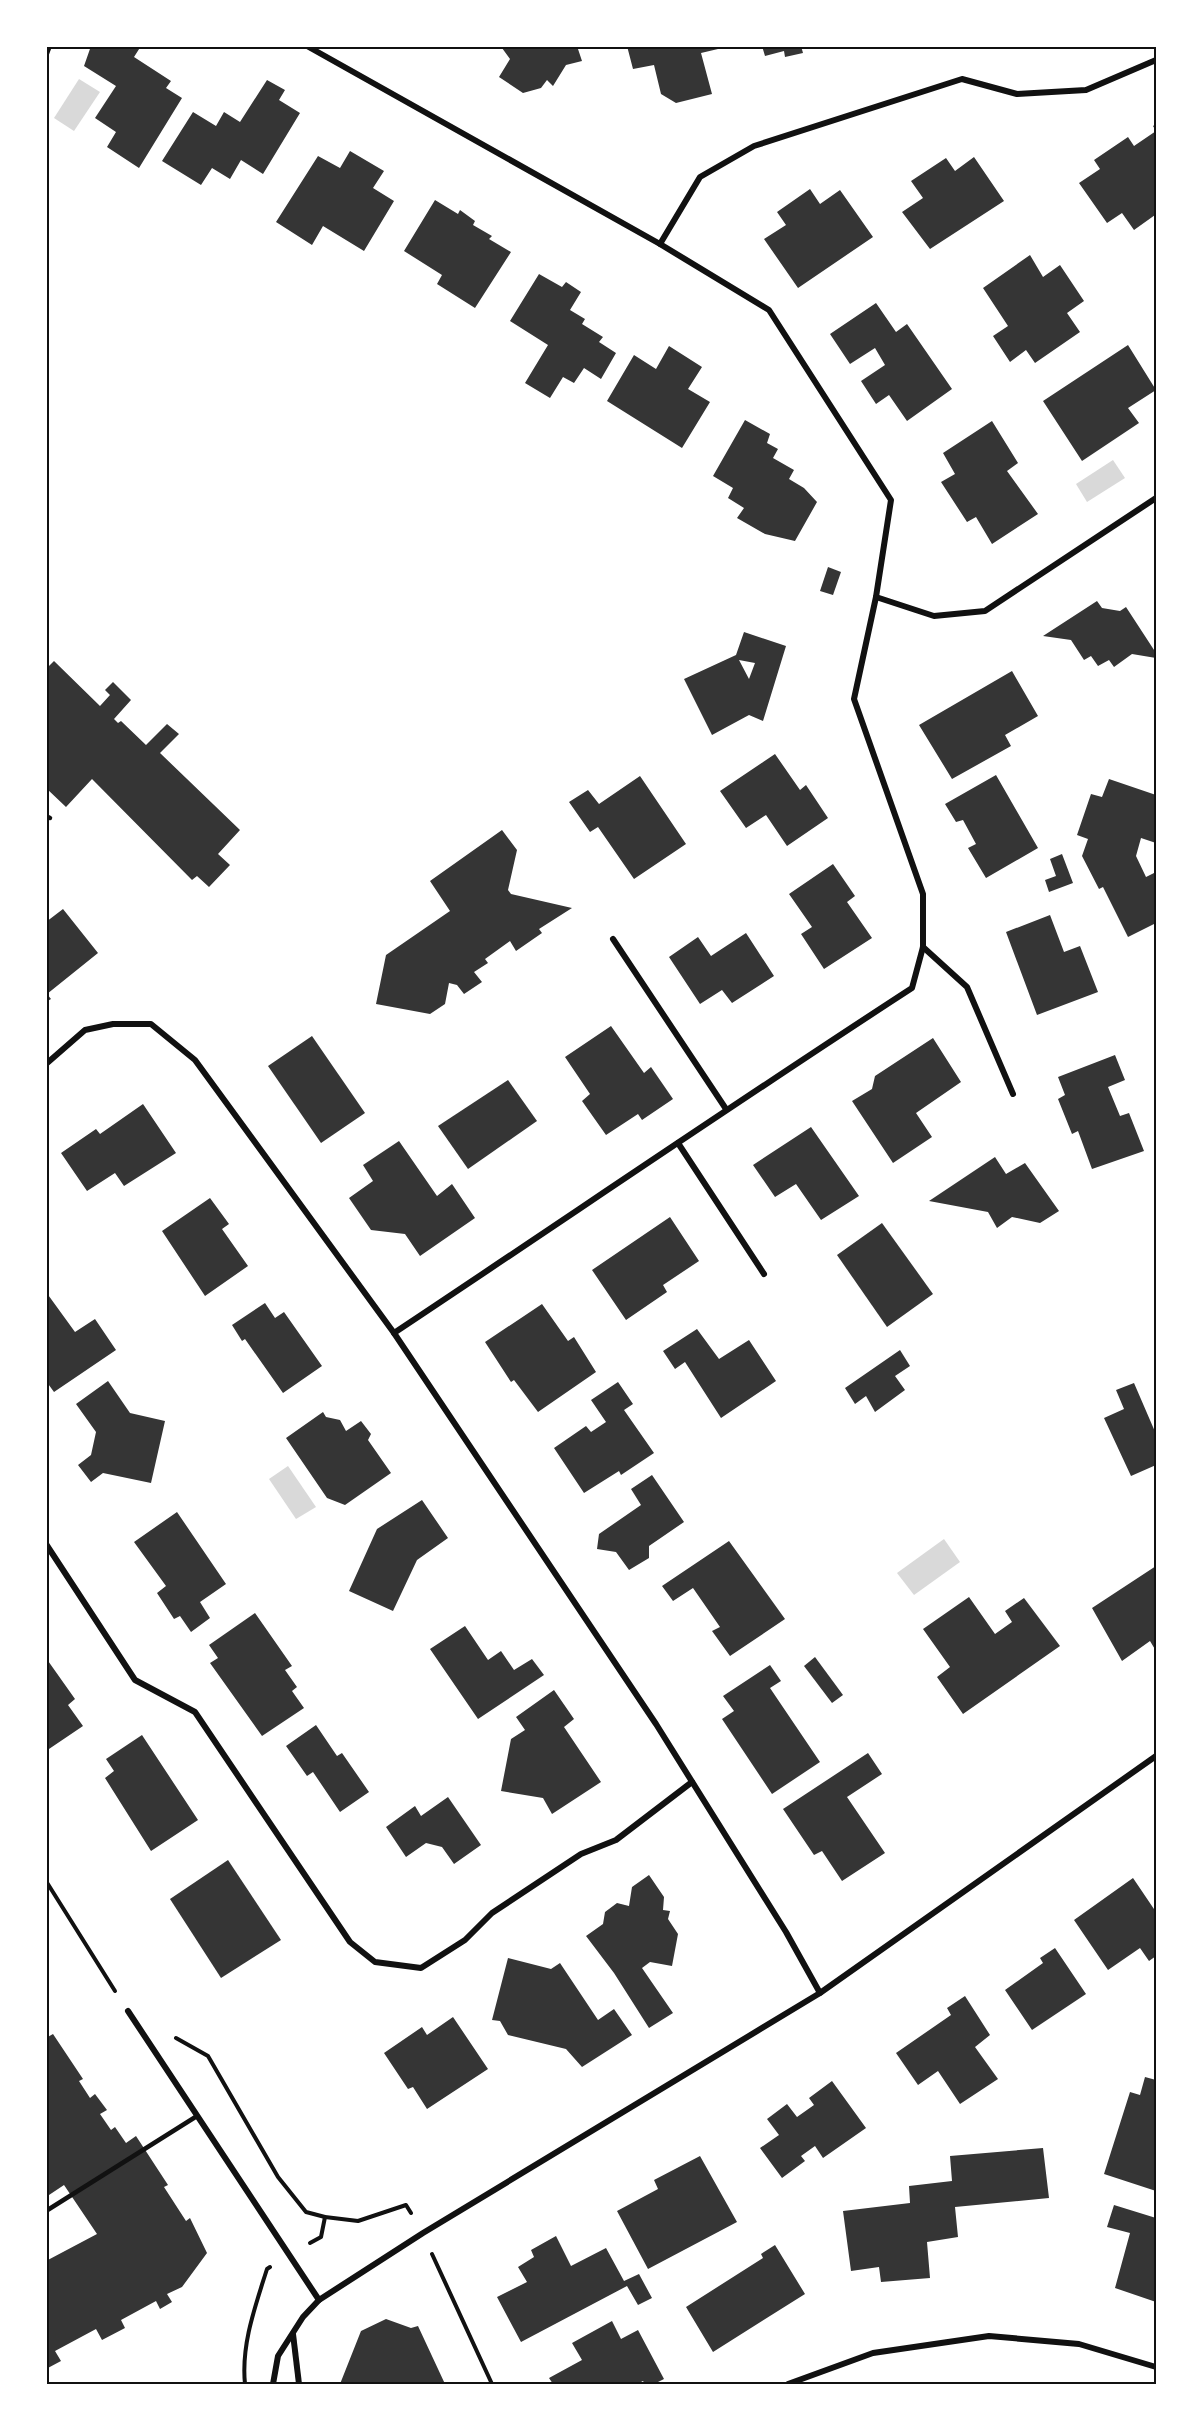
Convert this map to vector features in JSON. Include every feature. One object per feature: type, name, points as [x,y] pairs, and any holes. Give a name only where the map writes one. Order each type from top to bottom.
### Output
[{"type":"street","points":[[46,54],[49,46]]},
{"type":"street","points":[[307,46],[660,244],[769,310],[891,500],[876,597],[854,699],[923,894],[923,947],[912,988],[726,1109],[394,1333]]},
{"type":"street","points":[[660,244],[700,177],[754,146],[962,79],[1017,94],[1086,90],[1156,60]]},
{"type":"street","points":[[876,597],[934,616],[985,611],[1156,498]]},
{"type":"street","points":[[613,939],[726,1109]]},
{"type":"street","points":[[923,947],[967,987],[1013,1094]]},
{"type":"street","points":[[46,1064],[85,1030],[113,1024],[151,1024],[195,1060],[394,1333],[692,1782],[786,1932],[820,1993]]},
{"type":"street","points":[[678,1143],[764,1274]]},
{"type":"street","points":[[46,1544],[135,1680],[195,1712],[350,1942],[375,1962],[422,1968],[465,1940],[492,1913],[581,1854],[616,1840],[692,1782]]},
{"type":"street","points":[[273,2385],[278,2356],[303,2317],[319,2300],[423,2233],[820,1993],[1156,1756]]},
{"type":"street","points":[[128,2011],[287,2255],[319,2300]]},
{"type":"street","points":[[293,2334],[299,2385]]},
{"type":"street","points":[[788,2385],[873,2353],[989,2336],[1078,2344],[1156,2367]]},
{"type":"lane","points":[[46,2211],[197,2116]]},
{"type":"path","points":[[46,1881],[128,2011]]},
{"type":"path","points":[[168,2034],[208,2056],[278,2177],[306,2212],[358,2221],[406,2205],[423,2233],[492,2385]]},
{"type":"path","points":[[245,2385],[243,2368],[250,2324],[267,2270],[287,2255],[321,2237],[325,2217]]},
{"type":"shaded area","points":[[79,79],[100,92],[74,131],[54,118]]},
{"type":"shaded area","points":[[1113,460],[1125,478],[1087,502],[1076,484]]},
{"type":"shaded area","points":[[288,1466],[316,1507],[296,1519],[269,1479]]},
{"type":"shaded area","points":[[944,1539],[960,1562],[914,1595],[897,1573]]},
{"type":"building","points":[[91,46],[141,46],[134,57],[171,81],[166,88],[182,98],[139,168],[107,147],[116,132],[95,118],[116,86],[84,66]]},
{"type":"building","points":[[505,46],[577,46],[582,61],[566,65],[553,86],[547,80],[541,88],[523,93],[499,77],[510,59],[502,48]]},
{"type":"building","points":[[627,46],[718,46],[718,49],[701,53],[712,94],[676,103],[661,94],[654,65],[633,69]]},
{"type":"building","points":[[762,46],[801,46],[803,53],[785,57],[784,51],[765,56]]},
{"type":"building","points":[[267,80],[285,90],[279,100],[300,113],[263,174],[241,160],[230,179],[212,168],[201,185],[162,161],[193,112],[216,126],[224,112],[240,122]]},
{"type":"building","points":[[1156,131],[1155,215],[1134,230],[1122,213],[1107,223],[1079,183],[1100,169],[1094,160],[1128,137],[1134,146]]},
{"type":"building","points":[[350,151],[384,171],[373,188],[394,201],[364,251],[323,226],[312,245],[276,222],[318,156],[340,168]]},
{"type":"building","points":[[974,157],[1004,201],[930,249],[902,212],[923,198],[911,181],[946,158],[955,171]]},
{"type":"building","points":[[810,189],[820,204],[840,190],[873,237],[798,288],[764,239],[786,225],[777,212]]},
{"type":"building","points":[[435,200],[458,214],[460,210],[475,221],[473,225],[492,236],[489,239],[511,252],[475,308],[437,284],[442,275],[404,251]]},
{"type":"building","points":[[1030,255],[1043,277],[1060,265],[1084,301],[1067,313],[1080,332],[1035,363],[1026,350],[1010,362],[993,336],[1008,326],[983,288]]},
{"type":"building","points":[[539,274],[562,287],[566,282],[581,292],[570,310],[585,319],[582,324],[603,337],[599,342],[616,353],[601,379],[584,368],[574,383],[563,377],[550,398],[525,383],[548,345],[510,321]]},
{"type":"building","points":[[876,303],[896,332],[907,324],[952,389],[907,421],[889,395],[876,404],[861,381],[885,365],[875,348],[850,364],[830,334]]},
{"type":"building","points":[[1128,345],[1156,390],[1128,408],[1139,423],[1082,461],[1043,401]]},
{"type":"building","points":[[669,346],[702,367],[688,389],[710,402],[682,448],[607,401],[634,355],[656,369]]},
{"type":"building","points":[[745,420],[770,434],[767,443],[778,449],[773,458],[794,470],[789,479],[804,488],[817,502],[795,541],[765,534],[737,518],[744,508],[728,498],[733,488],[713,476]]},
{"type":"building","points":[[992,421],[1018,463],[1007,471],[1038,514],[992,544],[976,517],[967,522],[941,482],[955,474],[943,453]]},
{"type":"building","points":[[828,567],[841,572],[833,595],[820,591]]},
{"type":"building","points":[[1097,601],[1102,608],[1120,611],[1126,607],[1156,653],[1156,658],[1132,654],[1114,667],[1109,660],[1098,666],[1091,656],[1084,660],[1071,640],[1043,636]]},
{"type":"building","points":[[744,632],[786,646],[763,721],[749,715],[712,735],[684,679],[736,655]],"holes":[[[739,660],[755,663],[749,679]]]},
{"type":"building","points":[[54,661],[100,706],[110,695],[105,690],[113,682],[131,700],[114,719],[118,723],[121,721],[146,745],[167,724],[179,734],[160,753],[240,830],[218,854],[230,865],[209,887],[197,876],[192,880],[92,779],[66,807],[46,788],[46,669]]},
{"type":"building","points":[[1012,671],[1038,716],[1005,735],[1011,746],[952,779],[919,725]]},
{"type":"building","points":[[775,754],[800,790],[806,785],[828,818],[787,846],[766,815],[746,828],[720,791]]},
{"type":"building","points":[[996,775],[1038,848],[986,878],[968,848],[976,844],[963,820],[956,822],[945,804]]},
{"type":"building","points":[[640,776],[686,844],[634,879],[598,827],[590,832],[569,802],[588,790],[599,804]]},
{"type":"building","points":[[1109,779],[1156,795],[1156,843],[1141,838],[1136,856],[1146,877],[1156,872],[1156,923],[1128,937],[1103,887],[1099,889],[1082,856],[1088,839],[1077,835],[1091,794],[1102,797]]},
{"type":"building","points":[[502,830],[517,850],[508,890],[511,894],[572,908],[539,929],[542,933],[516,951],[510,941],[485,959],[488,963],[474,972],[482,982],[464,994],[457,985],[449,983],[445,1004],[430,1014],[376,1004],[386,955],[450,911],[430,881]]},
{"type":"building","points":[[1062,854],[1073,883],[1049,892],[1045,880],[1056,876],[1050,859]]},
{"type":"building","points":[[833,864],[855,896],[847,902],[872,938],[824,969],[801,934],[812,927],[789,894]]},
{"type":"building","points":[[63,909],[98,953],[47,994],[51,999],[46,1002],[46,922]]},
{"type":"building","points":[[1050,915],[1064,952],[1080,946],[1098,992],[1037,1015],[1006,932]]},
{"type":"building","points":[[746,933],[774,976],[732,1003],[722,990],[700,1004],[669,957],[698,937],[711,956]]},
{"type":"building","points":[[611,1026],[644,1073],[651,1067],[673,1099],[642,1120],[638,1114],[606,1135],[582,1101],[590,1094],[565,1057]]},
{"type":"building","points":[[312,1036],[365,1113],[321,1143],[268,1066]]},
{"type":"building","points":[[933,1038],[961,1082],[916,1113],[932,1137],[893,1163],[852,1101],[872,1089],[875,1076]]},
{"type":"building","points":[[1115,1055],[1125,1080],[1108,1087],[1120,1116],[1129,1113],[1144,1151],[1092,1169],[1078,1131],[1072,1134],[1058,1099],[1065,1095],[1058,1077]]},
{"type":"building","points":[[508,1080],[537,1121],[468,1169],[438,1126]]},
{"type":"building","points":[[143,1104],[176,1153],[124,1186],[115,1173],[87,1191],[61,1153],[96,1129],[100,1134]]},
{"type":"building","points":[[811,1127],[859,1196],[821,1220],[796,1184],[775,1197],[753,1165]]},
{"type":"building","points":[[399,1141],[437,1196],[452,1184],[475,1218],[420,1256],[405,1234],[371,1230],[349,1198],[373,1181],[363,1165]]},
{"type":"building","points":[[995,1157],[1006,1174],[1025,1163],[1059,1211],[1040,1223],[1012,1217],[997,1228],[988,1212],[929,1201]]},
{"type":"building","points":[[210,1198],[229,1224],[222,1229],[248,1266],[205,1296],[162,1231]]},
{"type":"building","points":[[670,1217],[699,1261],[663,1285],[667,1292],[626,1320],[592,1270]]},
{"type":"building","points":[[882,1223],[933,1294],[887,1327],[837,1255]]},
{"type":"building","points":[[46,1292],[75,1332],[95,1319],[116,1350],[54,1392],[46,1381]]},
{"type":"building","points":[[265,1303],[275,1318],[284,1312],[322,1366],[283,1393],[245,1339],[242,1341],[232,1325]]},
{"type":"building","points":[[542,1304],[568,1341],[574,1337],[596,1372],[538,1412],[514,1380],[511,1382],[485,1342]]},
{"type":"building","points":[[697,1329],[719,1359],[749,1340],[776,1381],[721,1418],[685,1362],[675,1369],[663,1351]]},
{"type":"building","points":[[900,1350],[910,1366],[895,1376],[905,1390],[875,1412],[866,1396],[855,1404],[845,1388]]},
{"type":"building","points":[[108,1381],[130,1413],[165,1421],[151,1483],[103,1473],[91,1482],[78,1465],[91,1455],[96,1432],[76,1404]]},
{"type":"building","points":[[618,1382],[633,1404],[624,1410],[654,1453],[621,1475],[619,1471],[584,1493],[554,1448],[586,1426],[591,1432],[606,1422],[591,1400]]},
{"type":"building","points":[[1134,1383],[1156,1434],[1156,1465],[1131,1476],[1104,1418],[1124,1409],[1116,1390]]},
{"type":"building","points":[[323,1412],[326,1417],[340,1420],[346,1431],[361,1421],[371,1434],[368,1440],[391,1473],[345,1505],[327,1498],[286,1438]]},
{"type":"building","points":[[652,1475],[684,1522],[649,1546],[649,1558],[629,1570],[616,1552],[597,1549],[599,1534],[641,1505],[631,1489]]},
{"type":"building","points":[[422,1500],[448,1538],[417,1560],[393,1611],[349,1591],[377,1529]]},
{"type":"building","points":[[177,1512],[226,1584],[200,1602],[210,1618],[191,1632],[180,1616],[174,1619],[157,1593],[166,1586],[134,1542]]},
{"type":"building","points":[[729,1541],[785,1619],[730,1656],[712,1631],[720,1627],[693,1588],[673,1601],[662,1586]]},
{"type":"building","points":[[1156,1566],[1156,1651],[1150,1641],[1122,1661],[1092,1608]]},
{"type":"building","points":[[969,1597],[995,1634],[1012,1622],[1005,1611],[1024,1598],[1060,1646],[963,1714],[937,1677],[950,1667],[923,1629]]},
{"type":"building","points":[[255,1613],[292,1666],[285,1670],[297,1687],[292,1691],[304,1708],[262,1736],[210,1663],[218,1658],[209,1645]]},
{"type":"building","points":[[465,1626],[488,1660],[501,1651],[514,1670],[532,1659],[544,1675],[478,1719],[430,1649]]},
{"type":"building","points":[[815,1657],[843,1695],[832,1703],[804,1666]]},
{"type":"building","points":[[46,1658],[75,1699],[68,1705],[83,1726],[46,1751]]},
{"type":"building","points":[[770,1665],[781,1681],[770,1688],[820,1762],[772,1794],[722,1719],[734,1711],[723,1696]]},
{"type":"building","points":[[554,1690],[574,1719],[564,1727],[601,1782],[552,1814],[543,1798],[501,1791],[511,1739],[525,1730],[516,1717]]},
{"type":"building","points":[[316,1725],[337,1756],[342,1753],[369,1792],[340,1812],[313,1772],[307,1776],[286,1746]]},
{"type":"building","points":[[142,1735],[198,1820],[151,1851],[105,1778],[114,1771],[106,1759]]},
{"type":"building","points":[[868,1753],[882,1774],[847,1797],[885,1853],[842,1881],[822,1851],[814,1855],[783,1809]]},
{"type":"building","points":[[448,1797],[481,1845],[454,1864],[442,1847],[426,1843],[406,1857],[386,1827],[415,1806],[421,1816]]},
{"type":"building","points":[[228,1860],[281,1940],[221,1978],[170,1899]]},
{"type":"building","points":[[649,1875],[664,1897],[663,1910],[670,1911],[668,1919],[678,1934],[672,1966],[650,1962],[642,1968],[673,2013],[649,2028],[614,1973],[586,1936],[603,1924],[605,1912],[617,1903],[629,1906],[632,1887]]},
{"type":"building","points":[[1133,1878],[1156,1912],[1156,1956],[1149,1961],[1140,1948],[1108,1970],[1074,1920]]},
{"type":"building","points":[[1055,1948],[1086,1994],[1032,2030],[1005,1990],[1043,1963],[1040,1958]]},
{"type":"building","points":[[508,1958],[551,1969],[560,1963],[598,2020],[614,2009],[632,2035],[582,2067],[566,2049],[508,2035],[500,2021],[492,2020]]},
{"type":"building","points":[[965,1996],[990,2035],[975,2047],[998,2079],[960,2104],[938,2071],[918,2085],[896,2053],[951,2015],[947,2008]]},
{"type":"building","points":[[453,2017],[488,2069],[427,2109],[413,2087],[408,2089],[384,2053],[422,2027],[427,2035]]},
{"type":"building","points":[[53,2034],[83,2079],[79,2081],[90,2098],[95,2094],[107,2110],[100,2114],[111,2130],[115,2127],[126,2143],[136,2136],[168,2185],[164,2187],[186,2221],[190,2218],[207,2253],[182,2287],[167,2294],[172,2302],[160,2309],[156,2301],[121,2320],[125,2328],[102,2340],[96,2329],[55,2351],[61,2361],[46,2369],[46,2261],[97,2234],[64,2185],[46,2197],[46,2038]]},
{"type":"building","points":[[1145,2077],[1156,2080],[1156,2191],[1104,2174],[1130,2092],[1140,2095]]},
{"type":"building","points":[[832,2081],[866,2128],[823,2158],[815,2146],[801,2156],[805,2161],[782,2178],[760,2148],[779,2135],[767,2119],[787,2104],[797,2117],[814,2105],[809,2098]]},
{"type":"building","points":[[1043,2148],[1049,2198],[955,2207],[958,2237],[927,2242],[930,2278],[881,2282],[879,2267],[851,2271],[843,2211],[910,2203],[909,2186],[952,2181],[950,2156]]},
{"type":"building","points":[[700,2156],[737,2222],[648,2269],[617,2211],[658,2189],[654,2180]]},
{"type":"building","points":[[1114,2205],[1156,2218],[1156,2302],[1115,2288],[1130,2233],[1107,2227]]},
{"type":"building","points":[[556,2236],[571,2266],[606,2248],[624,2281],[639,2274],[652,2298],[638,2305],[627,2286],[521,2342],[497,2297],[527,2282],[518,2267],[534,2257],[531,2250]]},
{"type":"building","points":[[775,2245],[805,2294],[713,2352],[686,2307],[763,2258],[761,2254]]},
{"type":"building","points":[[386,2319],[411,2328],[418,2326],[445,2384],[340,2384],[361,2331]]},
{"type":"building","points":[[612,2321],[621,2339],[638,2330],[664,2379],[654,2384],[645,2384],[643,2381],[637,2384],[553,2384],[549,2378],[582,2360],[572,2343]]}]
